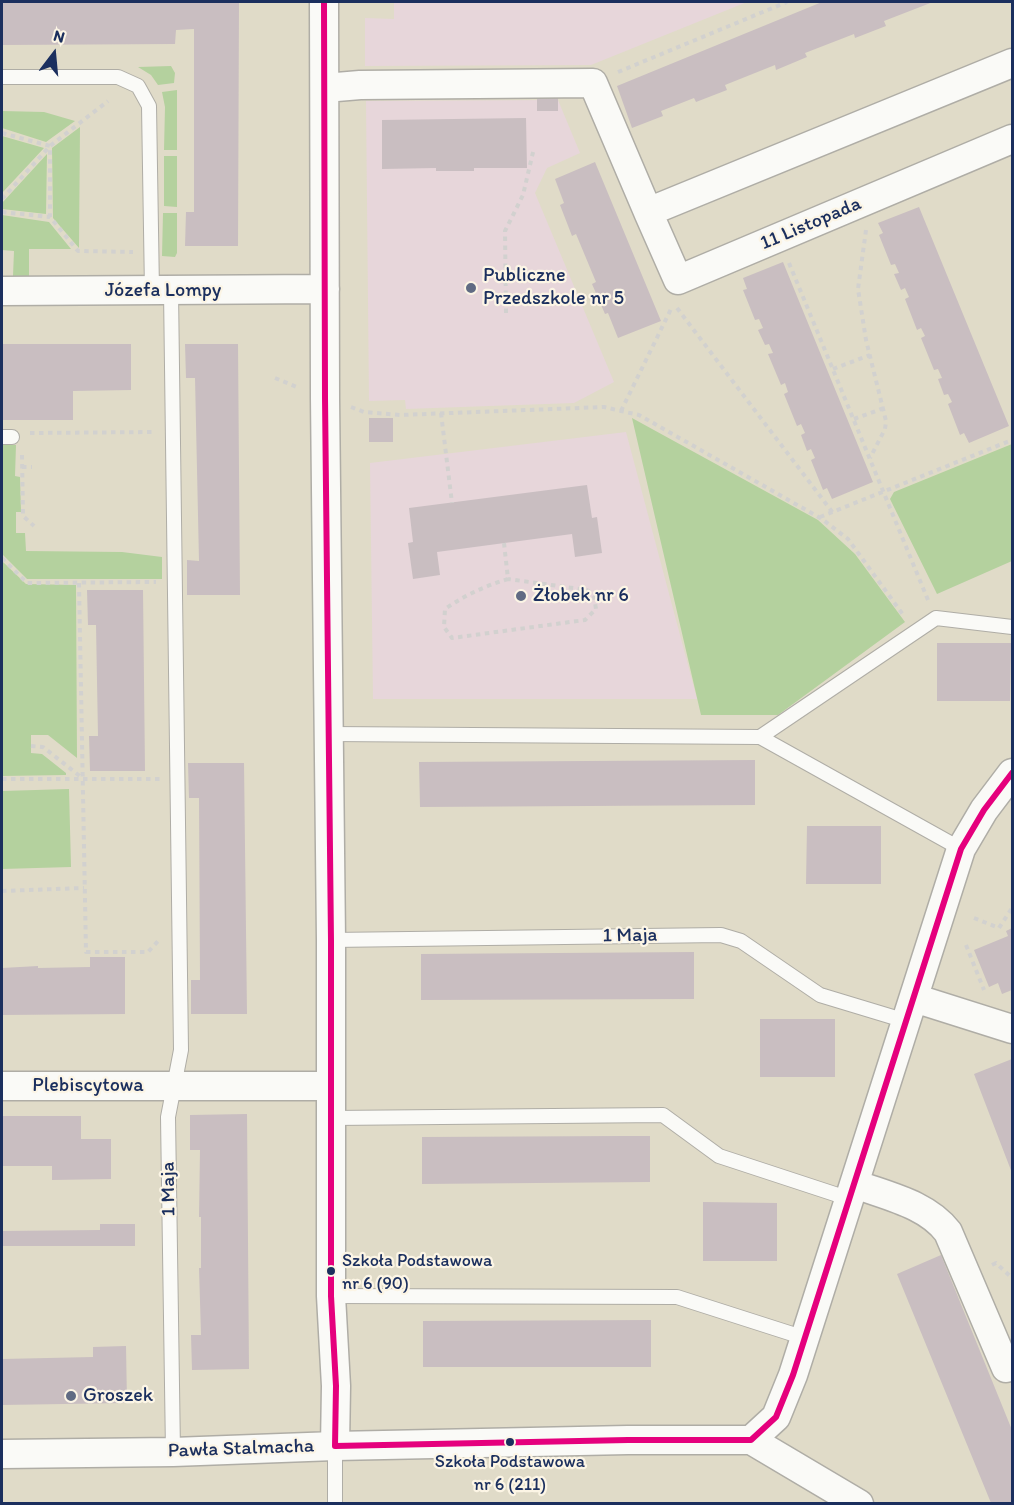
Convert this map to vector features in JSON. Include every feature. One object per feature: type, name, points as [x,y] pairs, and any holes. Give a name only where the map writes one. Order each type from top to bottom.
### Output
[{"type":"street","points":[[324,2],[325,398],[330,734],[331,1296],[336,1386],[336,1446]]},
{"type":"street","points":[[648,213],[1012,63]]},
{"type":"street","points":[[325,88],[360,85],[592,82]]},
{"type":"street","name":"11 Listopada","points":[[592,82],[678,280],[1012,139]]},
{"type":"street","name":"Józefa Lompy","points":[[2,291],[325,289]]},
{"type":"street","points":[[860,1503],[751,1440],[776,1417],[793,1376],[961,849],[984,810],[1012,773]]},
{"type":"street","points":[[910,1009],[1005,1027]]},
{"type":"street","points":[[174,1085],[331,1086]]},
{"type":"street","name":"Plebiscytowa","points":[[2,1086],[174,1085]]},
{"type":"street","points":[[853,1191],[928,1212],[940,1221],[948,1232],[1006,1368],[1012,1366]]},
{"type":"street","name":"Pawła Stalmacha","points":[[2,1454],[173,1452],[628,1440],[751,1440]]},
{"type":"lane","name":"1 Maja","points":[[2,77],[118,77],[138,86],[149,105],[151,252],[161,291],[173,431],[181,1050],[168,1117],[173,1452]]},
{"type":"lane","points":[[760,737],[936,618],[1012,627]]},
{"type":"lane","points":[[330,734],[760,737],[961,849]]},
{"type":"lane","name":"1 Maja","points":[[331,940],[721,935],[741,941],[820,995],[910,1009]]},
{"type":"lane","points":[[332,1118],[663,1115],[718,1156],[853,1191]]},
{"type":"lane","points":[[331,1296],[677,1297],[805,1338]]},
{"type":"lane","points":[[335,1503],[336,1446]]},
{"type":"path","points":[[592,82],[787,2]]},
{"type":"path","points":[[2,199],[50,146],[108,101]]},
{"type":"path","points":[[2,132],[50,146]]},
{"type":"path","points":[[50,146],[50,217],[78,252],[151,252]]},
{"type":"path","points":[[507,313],[505,231],[523,195],[534,148]]},
{"type":"path","points":[[864,202],[868,213],[858,289],[886,424],[870,459]]},
{"type":"path","points":[[2,212],[50,217]]},
{"type":"path","points":[[779,238],[936,618]]},
{"type":"path","points":[[621,411],[674,303],[833,513]]},
{"type":"path","points":[[833,369],[870,355]]},
{"type":"path","points":[[275,378],[364,412],[400,415],[604,406],[639,415],[820,517],[848,540],[915,631]]},
{"type":"path","points":[[854,419],[884,408]]},
{"type":"path","points":[[441,413],[452,503]]},
{"type":"path","points":[[13,436],[173,431]]},
{"type":"path","points":[[13,436],[22,448],[23,516],[34,526]]},
{"type":"path","points":[[820,517],[1012,440]]},
{"type":"path","points":[[22,467],[32,467]]},
{"type":"path","points":[[504,543],[508,579]]},
{"type":"path","points":[[2,558],[27,583],[175,581]]},
{"type":"path","points":[[508,579],[587,590],[594,596],[596,609],[585,620],[452,638],[444,627],[445,609],[470,594],[508,579]]},
{"type":"path","points":[[79,583],[86,952],[148,952],[165,934],[180,934]]},
{"type":"path","points":[[31,746],[43,747],[82,778]]},
{"type":"path","points":[[2,778],[178,779]]},
{"type":"path","points":[[2,891],[84,888]]},
{"type":"path","points":[[974,918],[999,928],[1012,908]]},
{"type":"path","points":[[966,945],[1005,1027]]},
{"type":"shaded area","points":[[394,2],[747,2],[591,65],[365,66],[365,18],[394,19]]},
{"type":"shaded area","name":"Publiczne Przedszkole nr 5","points":[[558,100],[580,153],[547,168],[535,193],[614,382],[574,403],[406,409],[405,400],[369,401],[366,101]]},
{"type":"shaded area","name":"Żłobek nr 6","points":[[626,432],[697,699],[373,699],[370,463]]},
{"type":"green space","points":[[171,66],[175,73],[174,83],[158,85],[151,75],[138,67]]},
{"type":"green space","points":[[177,90],[177,150],[164,150],[165,107],[162,92]]},
{"type":"green space","points":[[2,111],[44,112],[75,121],[46,142],[2,128]]},
{"type":"green space","points":[[80,127],[79,248],[53,218],[52,148]]},
{"type":"green space","points":[[2,136],[44,148],[2,193]]},
{"type":"green space","points":[[47,154],[46,214],[2,209],[2,203]]},
{"type":"green space","points":[[164,156],[177,156],[177,207],[164,206]]},
{"type":"green space","points":[[163,213],[177,213],[177,253],[175,257],[162,256]]},
{"type":"green space","points":[[2,215],[49,222],[71,249],[29,249],[29,276],[13,276],[14,251],[2,250]]},
{"type":"green space","points":[[632,418],[818,520],[855,554],[905,622],[778,715],[701,715]]},
{"type":"green space","points":[[1012,444],[1012,561],[937,594],[890,499],[894,492]]},
{"type":"green space","points":[[2,445],[16,445],[15,476],[20,477],[21,512],[16,512],[16,533],[25,533],[26,551],[122,552],[162,557],[162,579],[27,579],[2,554]]},
{"type":"green space","points":[[2,561],[26,584],[76,585],[77,758],[48,735],[31,735],[31,753],[42,754],[66,775],[2,776]]},
{"type":"green space","points":[[69,789],[71,867],[2,869],[2,791]]},
{"type":"building","points":[[2,2],[239,2],[238,246],[185,246],[186,212],[194,212],[194,29],[176,30],[175,44],[2,45]]},
{"type":"building","points":[[822,2],[933,2],[884,21],[886,26],[855,38],[854,34],[805,53],[807,57],[776,70],[775,65],[725,85],[727,90],[696,102],[694,98],[661,111],[663,116],[632,128],[617,86]]},
{"type":"building","points":[[537,94],[558,94],[558,111],[537,111]]},
{"type":"building","points":[[526,118],[527,168],[474,168],[474,171],[436,171],[436,168],[382,169],[382,120]]},
{"type":"building","points":[[595,162],[661,321],[618,338],[608,313],[605,314],[592,284],[596,282],[576,234],[572,236],[560,205],[564,203],[555,179]]},
{"type":"building","points":[[919,207],[1009,426],[969,443],[964,433],[960,435],[948,404],[952,402],[948,394],[944,395],[938,379],[942,378],[938,369],[934,370],[921,338],[925,336],[921,328],[917,330],[905,299],[909,297],[905,288],[901,290],[894,274],[899,273],[895,264],[891,265],[879,235],[883,233],[878,223]]},
{"type":"building","points":[[783,262],[873,482],[832,499],[827,488],[823,490],[811,460],[815,458],[811,449],[807,451],[801,435],[805,433],[801,424],[797,426],[784,394],[788,392],[785,383],[781,385],[768,354],[773,353],[769,344],[765,345],[758,330],[763,328],[759,319],[755,320],[743,290],[747,289],[743,278]]},
{"type":"building","points":[[2,344],[131,344],[131,390],[73,391],[73,420],[2,420]]},
{"type":"building","points":[[185,344],[238,344],[240,595],[187,595],[187,560],[199,561],[195,378],[186,378]]},
{"type":"building","points":[[369,418],[393,418],[393,442],[369,442]]},
{"type":"building","points":[[587,485],[592,518],[597,517],[602,553],[575,557],[572,534],[437,552],[440,575],[413,579],[408,543],[413,542],[409,508]]},
{"type":"building","points":[[87,590],[143,590],[145,771],[90,771],[89,736],[98,736],[96,625],[88,625]]},
{"type":"building","points":[[937,643],[1011,643],[1010,701],[937,701]]},
{"type":"building","points":[[755,760],[755,805],[420,807],[419,762]]},
{"type":"building","points":[[188,763],[244,763],[247,1014],[191,1014],[191,980],[200,980],[199,798],[189,798]]},
{"type":"building","points":[[807,826],[881,826],[881,884],[806,884]]},
{"type":"building","points":[[1012,928],[1012,990],[1002,994],[998,983],[989,987],[974,950],[1008,936],[1006,931]]},
{"type":"building","points":[[694,952],[694,999],[421,1000],[421,954]]},
{"type":"building","points":[[90,957],[125,957],[125,1014],[2,1015],[2,968],[90,967]]},
{"type":"building","points":[[760,1019],[835,1019],[835,1077],[760,1077]]},
{"type":"building","points":[[1012,1059],[1012,1173],[974,1074]]},
{"type":"building","points":[[247,1114],[249,1369],[192,1370],[191,1335],[201,1335],[199,1268],[201,1268],[201,1217],[199,1217],[200,1150],[190,1150],[190,1115]]},
{"type":"building","points":[[2,1116],[81,1116],[81,1139],[111,1139],[111,1179],[52,1180],[52,1166],[2,1166]]},
{"type":"building","points":[[650,1136],[650,1182],[422,1184],[422,1137]]},
{"type":"building","points":[[703,1202],[777,1203],[777,1261],[703,1261]]},
{"type":"building","points":[[100,1224],[135,1224],[135,1246],[2,1246],[2,1231],[100,1230]]},
{"type":"building","points":[[941,1255],[1012,1430],[1012,1503],[991,1503],[897,1274]]},
{"type":"building","points":[[651,1320],[651,1367],[423,1367],[423,1321]]},
{"type":"building","points":[[126,1346],[127,1403],[2,1405],[2,1359],[93,1357],[93,1347]]},
{"type":"transit line","points":[[324,2],[325,398],[331,940],[331,1296],[336,1386],[335,1446],[751,1440],[776,1417],[793,1375],[961,849],[984,810],[1012,773]]},
{"type":"place","name":"Publiczne Przedszkole nr 5","points":[[471,288]]},
{"type":"place","name":"Żłobek nr 6","points":[[521,596]]},
{"type":"place","name":"Szkoła Podstawowa nr 6 (90)","points":[[331,1271]]},
{"type":"place","name":"Groszek","points":[[71,1396]]},
{"type":"place","name":"Szkoła Podstawowa nr 6 (211)","points":[[510,1442]]}]
